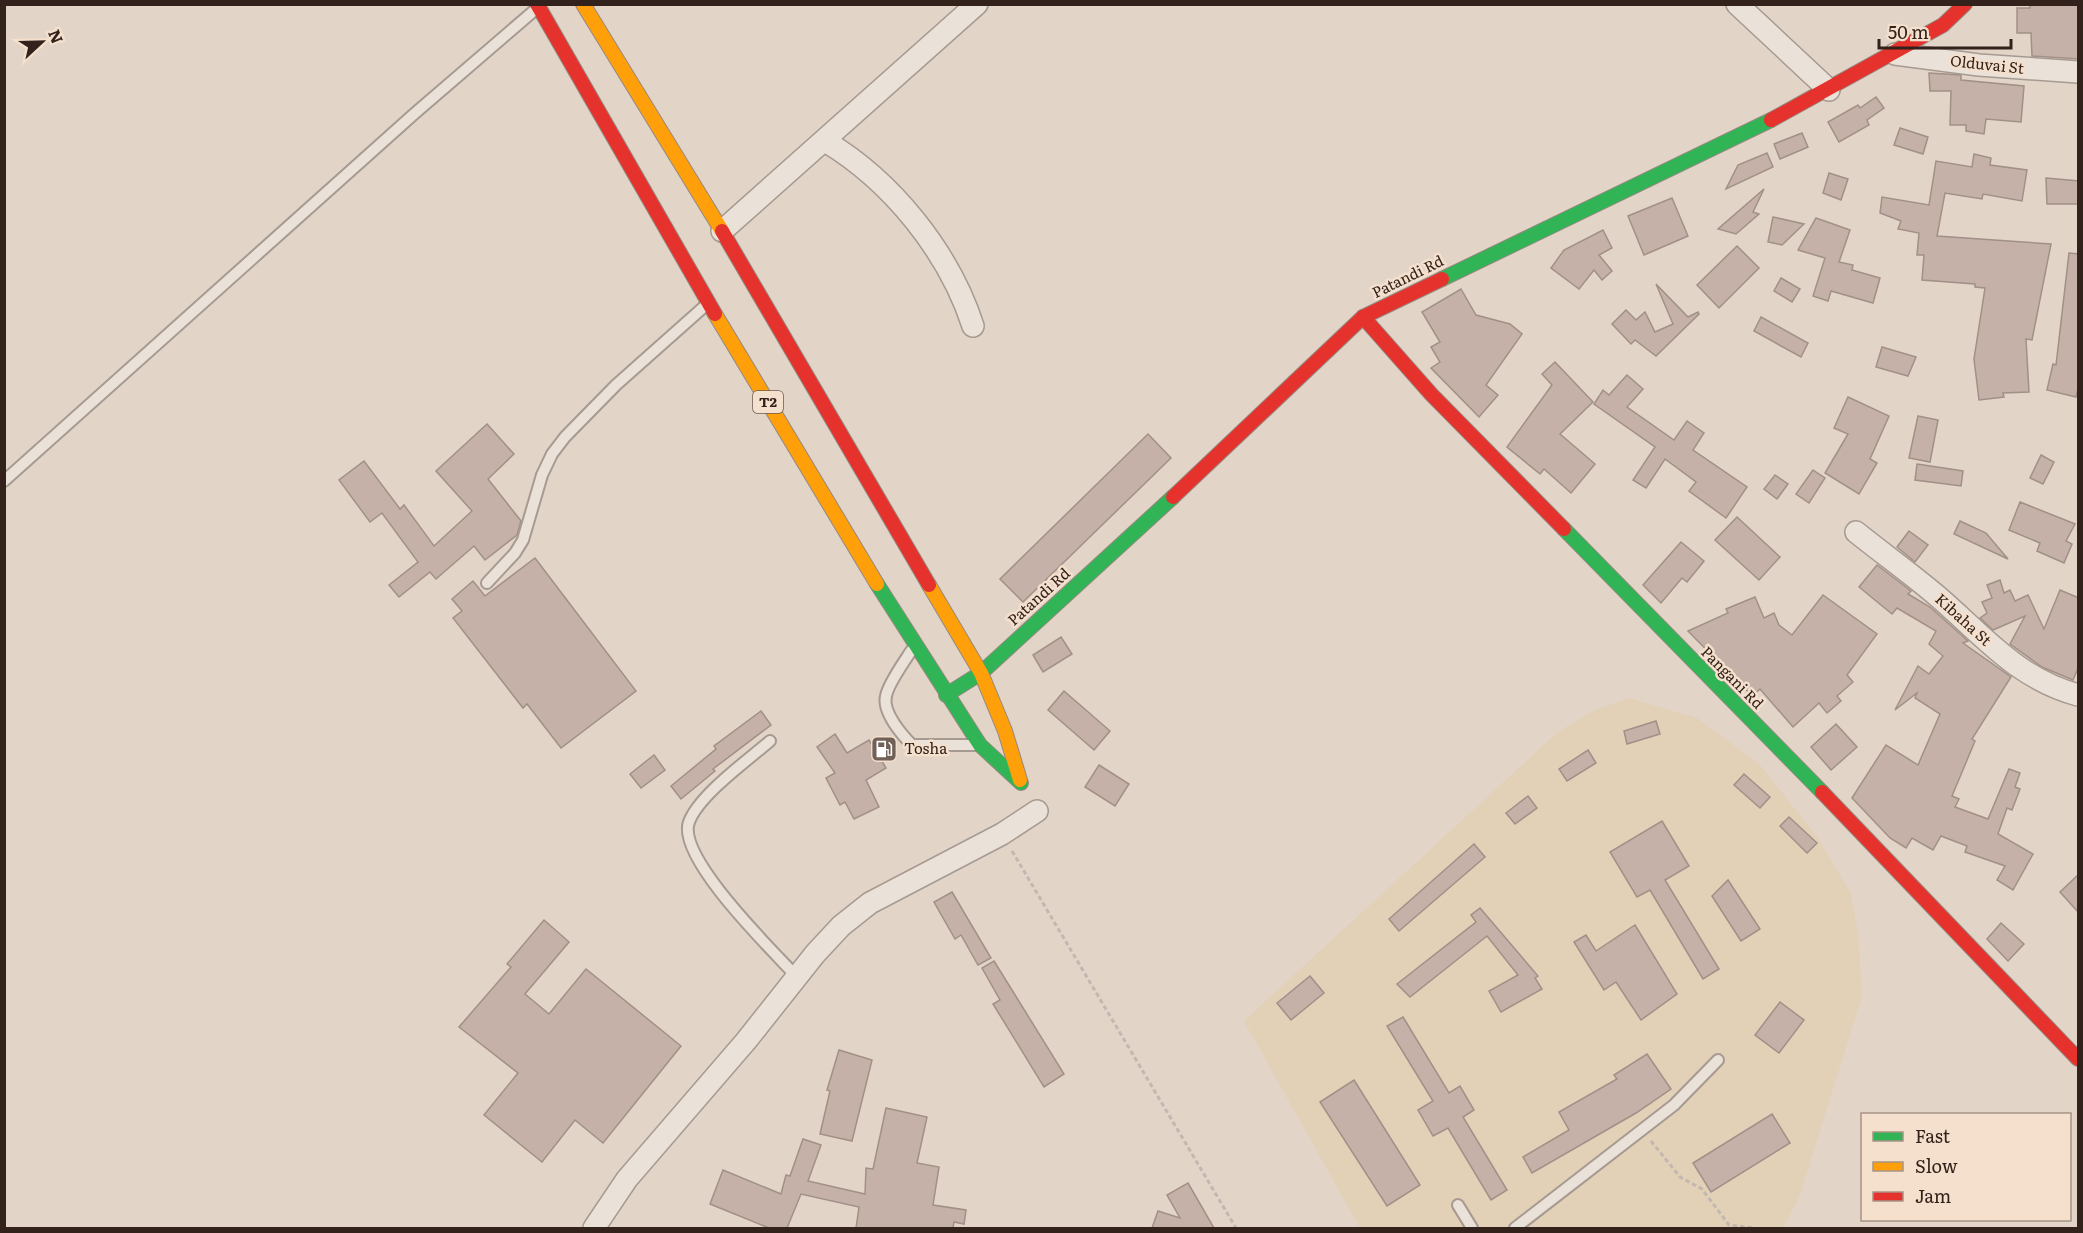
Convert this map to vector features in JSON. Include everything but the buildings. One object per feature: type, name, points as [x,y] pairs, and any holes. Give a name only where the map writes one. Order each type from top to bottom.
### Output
[{"type":"main road","name":"Patandi Rd","points":[[946,695],[981,673],[1129,538],[1363,317],[1635,188],[1829,90],[1943,25],[1965,4]]},
{"type":"main road","name":"T2","points":[[538,6],[555,24],[708,303],[914,645],[980,745],[1021,783],[1005,731],[981,673],[722,231],[581,7]]},
{"type":"main road","name":"Pangani Rd","points":[[1363,317],[1431,394],[2079,1059]]},
{"type":"street","points":[[722,231],[977,4]]},
{"type":"street","points":[[1737,4],[1829,90]]},
{"type":"street","name":"Olduvai St","points":[[1895,54],[1978,65],[2079,72]]},
{"type":"street","points":[[825,141],[864,167],[923,231],[966,302],[973,326]]},
{"type":"street","name":"Kibaha St","points":[[1856,532],[1937,596],[2002,655],[2051,687],[2079,695]]},
{"type":"street","points":[[594,1228],[627,1179],[841,926],[870,903],[1002,834],[1037,811]]},
{"type":"lane","points":[[4,481],[538,6]]},
{"type":"lane","points":[[487,583],[515,553],[523,540],[542,475],[552,454],[565,437],[616,385],[708,303]]},
{"type":"lane","points":[[914,645],[886,696],[886,706],[903,736],[912,745],[980,745]]},
{"type":"lane","points":[[771,741],[719,785],[695,812],[688,824],[689,836],[700,864],[726,900],[797,977]]},
{"type":"lane","points":[[1515,1228],[1674,1105],[1718,1060]]},
{"type":"lane","points":[[1458,1205],[1472,1228]]},
{"type":"path","points":[[1002,834],[1236,1228]]},
{"type":"path","points":[[1642,1130],[1680,1177],[1702,1189],[1730,1225]]},
{"type":"path","points":[[1725,1228],[1730,1225],[1755,1228]]},
{"type":"shaded area","points":[[1629,698],[1697,718],[1759,764],[1818,838],[1851,894],[1858,933],[1862,996],[1800,1195],[1783,1228],[1360,1228],[1244,1021],[1558,732],[1595,710]]},
{"type":"traffic: fast","points":[[1442,279],[1771,120]]},
{"type":"traffic: fast","points":[[946,695],[981,673],[1173,497]]},
{"type":"traffic: fast","points":[[1564,529],[1822,792]]},
{"type":"traffic: fast","points":[[877,584],[980,745],[1021,783]]},
{"type":"traffic: slow","points":[[583,4],[722,231]]},
{"type":"traffic: slow","points":[[715,314],[877,584]]},
{"type":"traffic: slow","points":[[929,585],[981,673],[1005,731],[1020,780]]},
{"type":"traffic: jam","points":[[537,4],[715,314]]},
{"type":"traffic: jam","points":[[1771,120],[1943,25],[1965,4]]},
{"type":"traffic: jam","points":[[722,231],[929,585]]},
{"type":"traffic: jam","points":[[1173,497],[1363,317],[1442,279]]},
{"type":"traffic: jam","points":[[1363,317],[1431,394],[1564,529]]},
{"type":"traffic: jam","points":[[1822,792],[2078,1059]]},
{"type":"place","name":"Tosha","points":[[884,749]]}]
